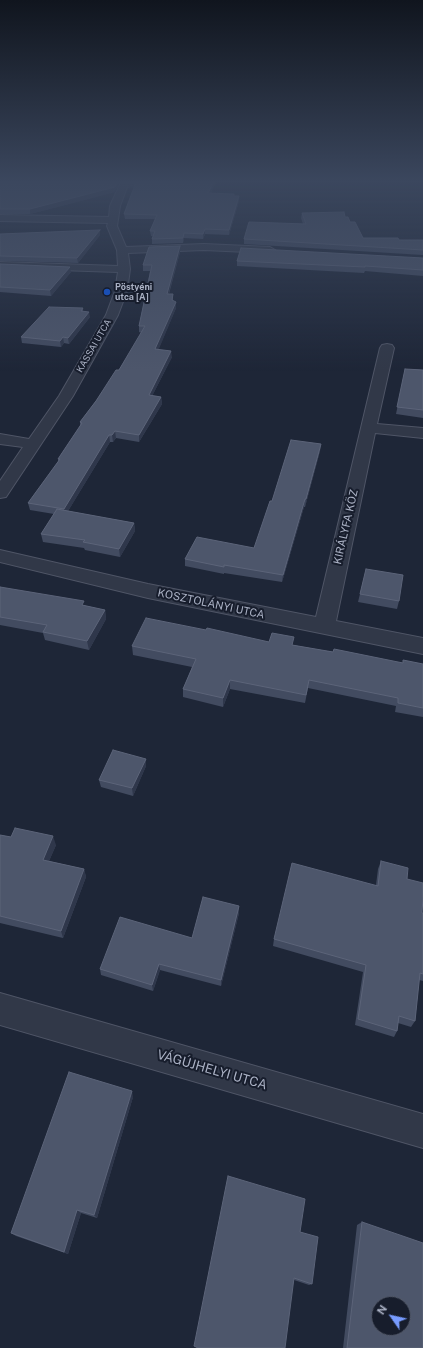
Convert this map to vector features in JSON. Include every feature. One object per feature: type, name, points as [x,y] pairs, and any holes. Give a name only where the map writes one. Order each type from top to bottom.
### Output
[{"type":"street","name":"KASSAI UTCA","points":[[0,493],[66,396],[112,315],[120,291],[124,269],[122,250],[120,245]]},
{"type":"street","points":[[122,250],[204,247],[284,251]]},
{"type":"street","points":[[0,265],[124,269]]},
{"type":"street","name":"KIRÁLYFA KÖZ","points":[[324,627],[387,348]]},
{"type":"street","points":[[369,428],[423,434]]},
{"type":"street","points":[[0,439],[34,444]]},
{"type":"street","name":"KOSZTOLÁNYI UTCA","points":[[0,556],[148,591],[423,646]]},
{"type":"street","name":"VÁGÚJHELYI UTCA","points":[[0,1009],[423,1131]]},
{"type":"building","points":[[0,245],[88,245],[77,258],[0,256]]},
{"type":"building","points":[[340,245],[423,245],[423,250]]},
{"type":"building","points":[[180,246],[167,294],[173,294],[172,300],[176,302],[155,349],[171,351],[149,395],[161,397],[139,435],[115,431],[112,435],[109,435],[64,509],[28,503],[60,459],[58,459],[82,423],[80,422],[96,401],[116,370],[119,370],[145,326],[139,326],[152,265],[143,265],[149,247]]},
{"type":"building","points":[[241,248],[423,258],[423,270],[237,261]]},
{"type":"building","points":[[0,264],[70,267],[50,290],[0,287]]},
{"type":"building","points":[[49,307],[83,308],[81,311],[89,312],[68,338],[63,337],[60,341],[21,337]]},
{"type":"building","points":[[405,369],[423,370],[423,410],[397,407]]},
{"type":"building","points":[[291,440],[321,444],[283,575],[224,565],[224,567],[185,559],[197,537],[254,548],[270,501],[272,501]]},
{"type":"building","points":[[57,509],[134,523],[119,549],[83,542],[85,540],[41,534]]},
{"type":"building","points":[[366,569],[403,575],[399,601],[360,594]]},
{"type":"building","points":[[0,587],[84,601],[82,605],[105,610],[87,641],[43,632],[47,625],[0,617]]},
{"type":"building","points":[[146,618],[206,630],[207,628],[269,642],[272,633],[294,637],[292,645],[333,652],[334,649],[403,663],[403,660],[423,664],[423,708],[398,703],[398,698],[309,680],[306,695],[230,680],[223,698],[183,689],[196,659],[132,646]]},
{"type":"building","points":[[113,750],[146,759],[132,788],[99,780]]},
{"type":"building","points":[[15,828],[53,836],[43,860],[84,869],[61,931],[0,916],[0,835],[11,837]]},
{"type":"building","points":[[381,861],[408,868],[407,879],[423,883],[423,974],[420,973],[415,1021],[399,1016],[397,1031],[358,1019],[366,965],[274,939],[292,863],[378,886]]},
{"type":"building","points":[[203,897],[239,906],[221,980],[159,964],[152,985],[100,969],[120,917],[192,938]]},
{"type":"building","points":[[69,1072],[132,1091],[94,1215],[77,1210],[64,1252],[11,1233]]},
{"type":"building","points":[[228,1176],[305,1199],[300,1232],[318,1237],[312,1284],[294,1278],[285,1348],[198,1348],[194,1346]]},
{"type":"building","points":[[362,1222],[423,1243],[423,1348],[347,1348]]},
{"type":"place","name":"Pöstyéni utca [A]","points":[[107,292]]}]
